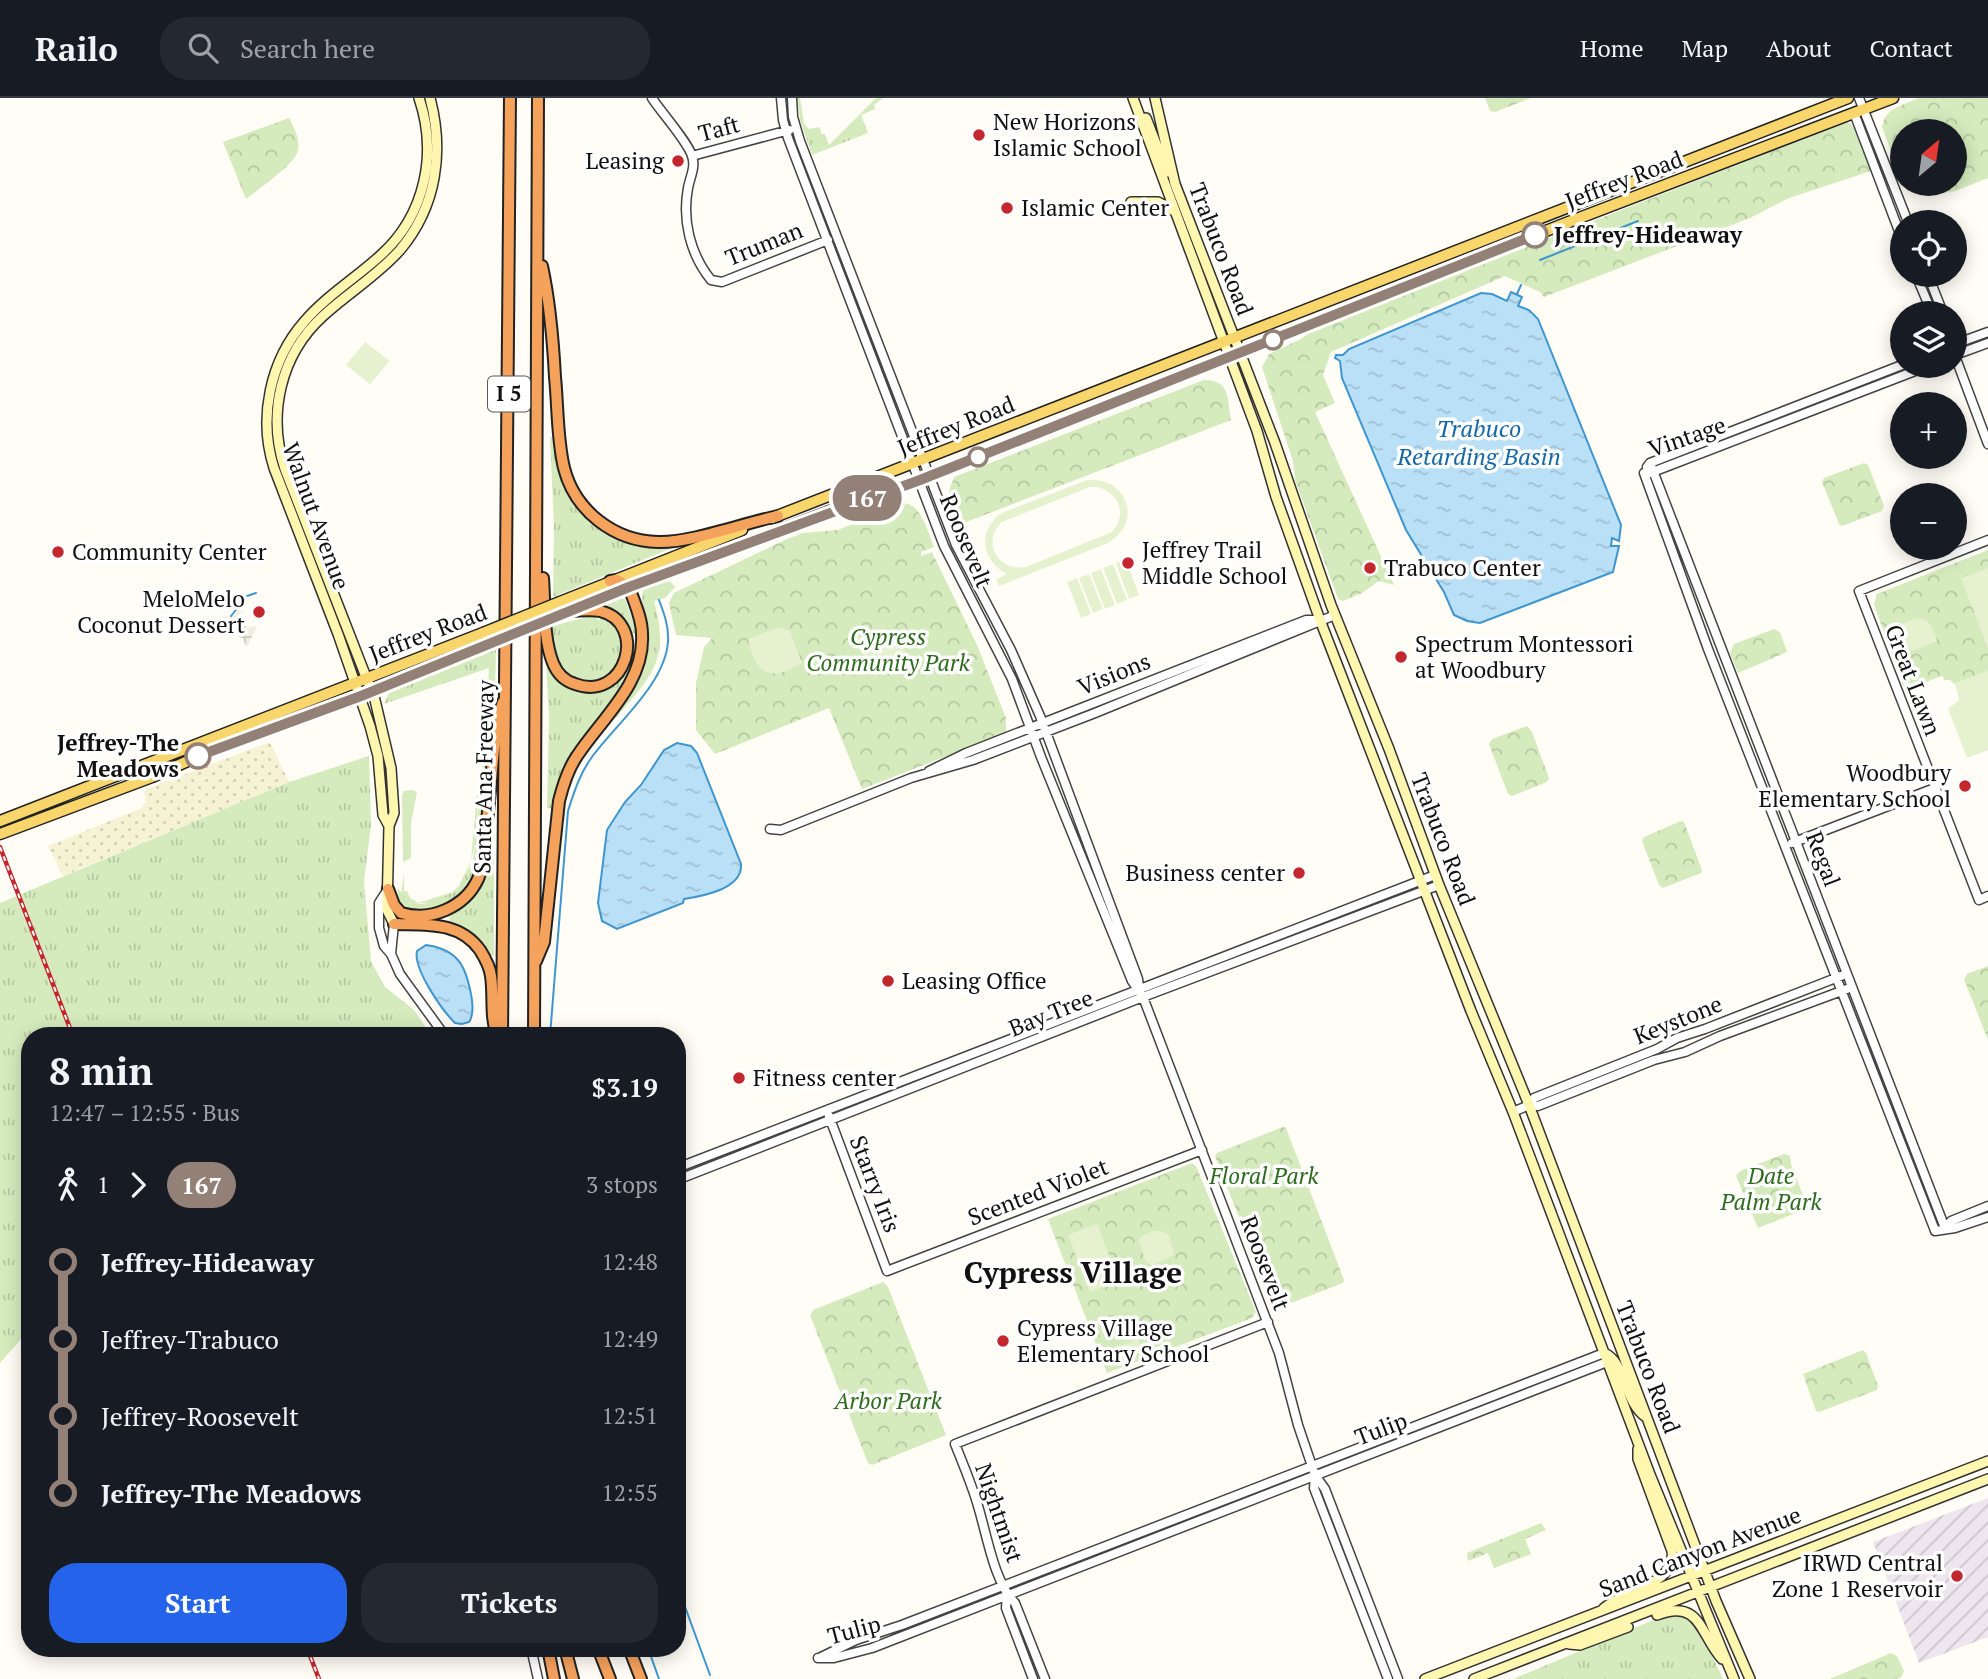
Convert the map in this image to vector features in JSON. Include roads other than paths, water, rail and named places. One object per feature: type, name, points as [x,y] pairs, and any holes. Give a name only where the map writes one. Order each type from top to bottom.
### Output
[{"type":"highway","name":"Santa Ana Freeway","points":[[502,1027],[510,98]]},
{"type":"highway","name":"I 5","points":[[534,1027],[538,98]]},
{"type":"highway","points":[[537,240],[550,301],[561,450],[569,483],[586,510],[610,530],[657,542],[689,538],[778,516]]},
{"type":"highway","points":[[537,512],[548,644],[553,663],[559,673],[573,684],[587,687],[607,682],[620,672],[627,657],[626,639],[621,626],[611,616],[601,612],[563,609]]},
{"type":"highway","points":[[534,967],[544,942],[559,801],[564,783],[576,757],[625,692],[636,671],[643,634],[629,587],[617,580],[610,581]]},
{"type":"highway","points":[[388,888],[394,905],[401,913],[422,915],[454,906],[474,886],[482,861],[497,719],[507,690]]},
{"type":"highway","points":[[394,924],[446,927],[465,935],[478,948],[491,975],[493,1027]]},
{"type":"highway","points":[[550,1657],[554,1679]]},
{"type":"highway","points":[[567,1657],[573,1679]]},
{"type":"highway","points":[[598,1657],[602,1679]]},
{"type":"highway","points":[[600,1657],[610,1679]]},
{"type":"highway","points":[[632,1657],[640,1679]]},
{"type":"main road","name":"Walnut Avenue","points":[[403,238],[418,202],[427,165],[428,135],[419,98]]},
{"type":"main road","name":"Walnut Avenue","points":[[389,826],[383,815],[378,756],[361,696],[361,680],[281,457],[277,407],[288,367],[307,333],[322,317],[390,261],[427,204],[436,168],[438,136],[430,98]]},
{"type":"main road","name":"Trabuco Road","points":[[1133,98],[1257,431],[1276,497],[1320,620],[1513,1112],[1639,1443],[1729,1667]]},
{"type":"main road","name":"Trabuco Road","points":[[1155,98],[1175,184],[1275,443],[1335,615],[1389,749],[1439,885],[1529,1105],[1712,1587],[1750,1679]]},
{"type":"main road","points":[[1848,98],[1859,111]]},
{"type":"main road","name":"Jeffrey Road","points":[[0,834],[371,692],[563,609],[610,581],[1848,98]]},
{"type":"main road","name":"Jeffrey Road","points":[[0,821],[483,633],[629,587],[920,480],[1560,225],[1893,98]]},
{"type":"main road","points":[[1159,114],[1143,119],[1167,175],[1175,184]]},
{"type":"main road","points":[[1131,202],[1158,202],[1174,213]]},
{"type":"main road","name":"Walnut Avenue","points":[[361,680],[371,692],[389,757],[394,813],[389,826],[388,912],[394,924]]},
{"type":"main road","points":[[199,756],[218,744],[253,729],[255,720]]},
{"type":"main road","points":[[1606,1357],[1609,1355],[1615,1363],[1631,1402],[1647,1418]]},
{"type":"main road","points":[[1600,1612],[1612,1600],[1650,1584],[1669,1571],[1672,1563],[1668,1536],[1638,1459],[1639,1443]]},
{"type":"main road","name":"Sand Canyon Avenue","points":[[1425,1679],[1988,1461]]},
{"type":"main road","name":"Sand Canyon Avenue","points":[[1474,1679],[1988,1479]]},
{"type":"main road","points":[[1567,1644],[1580,1645],[1665,1612],[1680,1610],[1696,1618],[1713,1649],[1729,1667],[1734,1679]]},
{"type":"street","points":[[652,98],[692,156]]},
{"type":"street","name":"Roosevelt","points":[[780,98],[786,131],[944,546],[1012,679],[1132,981],[1141,993]]},
{"type":"street","name":"Roosevelt","points":[[792,98],[796,129],[960,552],[1010,650],[1044,728],[1104,885],[1141,993],[1268,1322],[1314,1471],[1325,1489],[1398,1679]]},
{"type":"street","points":[[1859,98],[1859,111],[1892,210]]},
{"type":"street","points":[[1859,111],[1903,210]]},
{"type":"street","name":"Taft","points":[[692,156],[796,129]]},
{"type":"street","name":"Truman","points":[[692,156],[693,170],[688,190],[688,232],[697,259],[714,282],[722,282],[828,240]]},
{"type":"street","points":[[1967,340],[1988,332]]},
{"type":"street","points":[[867,345],[878,340]]},
{"type":"street","points":[[1967,351],[1988,343]]},
{"type":"street","name":"Vintage","points":[[1644,473],[1650,463],[1890,370]]},
{"type":"street","name":"Vintage","points":[[1644,473],[1655,472],[1897,378]]},
{"type":"street","points":[[1963,378],[1988,444]]},
{"type":"street","name":"Regal","points":[[1650,463],[1796,841],[1841,976]]},
{"type":"street","name":"Regal","points":[[1644,473],[1786,845],[1847,989],[1945,1228],[1935,1231],[1847,989]]},
{"type":"street","name":"Great Lawn","points":[[1988,540],[1858,591],[1979,900],[1988,896]]},
{"type":"street","name":"Visions","points":[[770,829],[781,830],[925,773],[944,770],[1306,620],[1320,620],[1335,615]]},
{"type":"street","points":[[1786,845],[1935,788]]},
{"type":"street","name":"Bay Tree","points":[[686,1165],[1422,885],[1436,874]]},
{"type":"street","name":"Bay Tree","points":[[1422,885],[1439,885]]},
{"type":"street","points":[[388,888],[379,903],[384,946],[391,954],[400,974],[438,1027]]},
{"type":"street","points":[[391,954],[394,924]]},
{"type":"street","name":"Keystone","points":[[1529,1105],[1534,1098],[1657,1049],[1676,1038],[1706,1029],[1841,976]]},
{"type":"street","name":"Keystone","points":[[1513,1112],[1529,1105],[1538,1106],[1654,1060],[1685,1052],[1720,1036],[1847,989]]},
{"type":"street","name":"Bay Tree","points":[[686,1176],[1141,993]]},
{"type":"street","name":"Starry Iris","points":[[827,1111],[887,1271]]},
{"type":"street","name":"Scented Violet","points":[[887,1271],[1202,1150]]},
{"type":"street","points":[[1945,1228],[1951,1221],[1988,1206]]},
{"type":"street","points":[[1945,1228],[1955,1228],[1988,1217]]},
{"type":"street","name":"Nightmist","points":[[1045,1679],[1015,1604],[1003,1585],[978,1504],[955,1444],[1268,1322]]},
{"type":"street","name":"Tulip","points":[[1314,1471],[856,1640],[818,1658],[826,1659],[860,1652],[1606,1357]]},
{"type":"street","name":"Roosevelt","points":[[1314,1471],[1314,1488],[1388,1679]]},
{"type":"street","name":"Nightmist","points":[[1007,1595],[1006,1608],[1033,1679]]},
{"type":"street","points":[[533,1657],[538,1679]]},
{"type":"water","name":"Trabuco Retarding Basin","points":[[1511,292],[1522,297],[1518,306],[1529,310],[1538,319],[1621,525],[1619,541],[1612,538],[1611,546],[1619,546],[1613,572],[1480,623],[1454,615],[1444,592],[1406,530],[1342,378],[1340,361],[1335,358],[1349,349],[1481,293],[1492,294],[1507,301]]},
{"type":"water","points":[[677,743],[691,746],[697,753],[741,864],[740,873],[736,880],[720,890],[684,899],[683,903],[617,929],[602,921],[598,903],[607,830],[664,750]]},
{"type":"water","points":[[426,945],[447,951],[461,964],[472,999],[469,1022],[455,1023],[430,989],[417,959],[417,951]]},
{"type":"waterway","points":[[1540,260],[1638,221]]},
{"type":"waterway","points":[[1517,294],[1521,285]]},
{"type":"waterway","points":[[231,616],[247,596],[256,593]]},
{"type":"waterway","points":[[551,1027],[568,811],[588,763],[659,672],[668,641],[666,620],[659,600]]},
{"type":"waterway","points":[[686,1610],[710,1675]]},
{"type":"waterway","points":[[651,1657],[659,1679]]},
{"type":"railway","points":[[0,847],[70,1027]]},
{"type":"railway","points":[[310,1657],[319,1679]]},
{"type":"place","name":"New Horizons Islamic School","points":[[979,135]]},
{"type":"place","name":"Leasing","points":[[678,161]]},
{"type":"place","name":"Islamic Center","points":[[1007,208]]},
{"type":"place","name":"Jeffrey-Hideaway","points":[[1535,235]]},
{"type":"place","name":"Community Center","points":[[58,552]]},
{"type":"place","name":"Jeffrey Trail Middle School","points":[[1128,563]]},
{"type":"place","name":"Trabuco Center","points":[[1370,568]]},
{"type":"place","name":"MeloMelo Coconut Dessert","points":[[259,612]]},
{"type":"place","name":"Spectrum Montessori at Woodbury","points":[[1401,657]]},
{"type":"place","name":"Jeffrey-The Meadows","points":[[198,756]]},
{"type":"place","name":"Woodbury Elementary School","points":[[1965,786]]},
{"type":"place","name":"Business center","points":[[1299,873]]},
{"type":"place","name":"Leasing Office","points":[[888,981]]},
{"type":"place","name":"Fitness center","points":[[739,1078]]},
{"type":"place","name":"Cypress Village Elementary School","points":[[1003,1341]]},
{"type":"place","name":"IRWD Central Zone 1 Reservoir","points":[[1957,1576]]},
{"type":"district","name":"Cypress Village","points":[[1073,1273]]},
{"type":"park label","name":"Cypress Community Park","points":[[888,650]]},
{"type":"park label","name":"Floral Park","points":[[1264,1176]]},
{"type":"park label","name":"Date Palm Park","points":[[1771,1189]]},
{"type":"park label","name":"Arbor Park","points":[[888,1401]]}]
